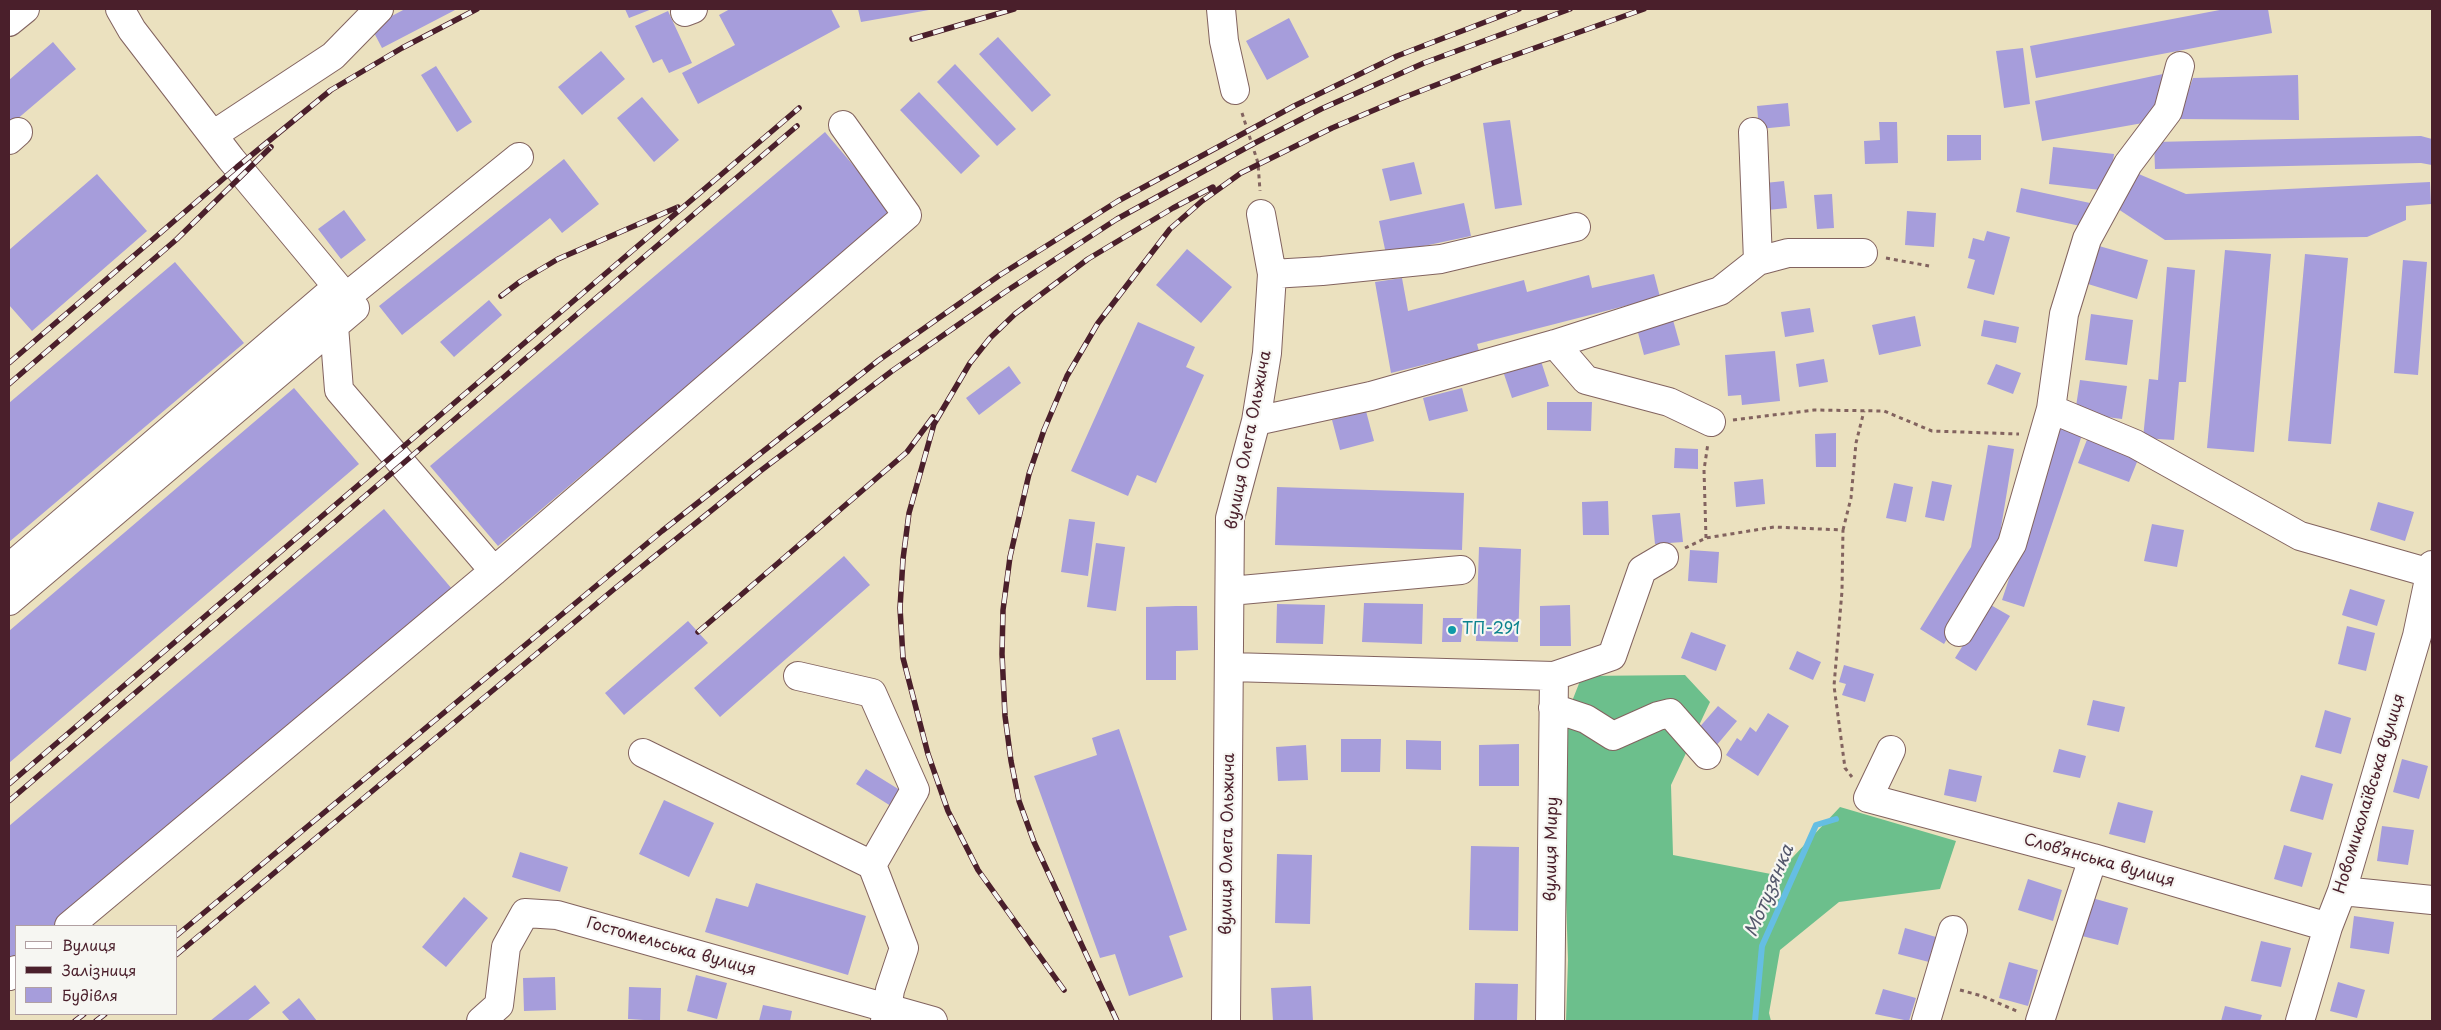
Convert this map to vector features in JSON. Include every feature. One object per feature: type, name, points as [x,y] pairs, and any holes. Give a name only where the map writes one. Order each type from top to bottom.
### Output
[{"type":"street","points":[[9,22],[25,9]]},
{"type":"street","points":[[9,601],[355,308],[213,135],[132,30],[120,9]]},
{"type":"street","points":[[213,135],[333,56],[379,9]]},
{"type":"street","points":[[1221,9],[1224,41],[1236,90]]},
{"type":"street","points":[[1958,632],[2012,544],[2042,434],[2052,409],[2064,314],[2087,239],[2128,164],[2168,111],[2180,66]]},
{"type":"street","points":[[70,925],[494,571],[907,215],[843,124]]},
{"type":"street","points":[[1753,132],[1758,261]]},
{"type":"street","points":[[9,568],[342,292],[519,157]]},
{"type":"street","name":"вулиця Олега Ольжича","points":[[1226,1021],[1230,518],[1256,421],[1267,353],[1272,274],[1261,214]]},
{"type":"street","points":[[1272,274],[1441,259],[1576,227]]},
{"type":"street","points":[[1256,421],[1371,396],[1555,344],[1720,291],[1758,261],[1788,253],[1863,253]]},
{"type":"street","points":[[334,326],[339,390],[494,571]]},
{"type":"street","points":[[1555,344],[1586,380],[1669,402],[1711,422]]},
{"type":"street","points":[[2052,409],[2135,444],[2300,536],[2431,569]]},
{"type":"street","points":[[1230,667],[1554,676],[1612,656],[1642,570],[1664,558]]},
{"type":"street","name":"Новомиколаївська вулиця","points":[[2300,1021],[2328,927],[2342,891],[2425,636],[2431,569]]},
{"type":"street","points":[[1230,591],[1461,570]]},
{"type":"street","points":[[798,676],[872,693],[915,790],[872,865]]},
{"type":"street","name":"вулиця Миру","points":[[1550,1021],[1554,676]]},
{"type":"street","points":[[1553,708],[1586,718],[1613,736],[1658,716],[1670,713],[1707,755]]},
{"type":"street","points":[[1868,798],[1891,750]]},
{"type":"street","points":[[643,753],[872,865],[904,948],[886,1014]]},
{"type":"street","name":"Словʼянська вулиця","points":[[1868,798],[2093,858],[2328,927]]},
{"type":"street","points":[[2040,1021],[2093,858]]},
{"type":"street","points":[[2342,891],[2432,900]]},
{"type":"street","name":"Гостомельська вулиця","points":[[493,1016],[506,948],[525,913],[558,915],[886,1014],[933,1021]]},
{"type":"street","points":[[1926,1021],[1953,930]]},
{"type":"path","points":[[1236,90],[1258,163],[1261,214]]},
{"type":"path","points":[[1863,253],[1929,266]]},
{"type":"path","points":[[1706,538],[1704,470],[1711,422],[1814,410],[1864,410],[1884,411],[1932,431],[2042,434]]},
{"type":"path","points":[[1864,410],[1856,443],[1851,498],[1843,530],[1842,591],[1834,686],[1845,768],[1868,798]]},
{"type":"path","points":[[1664,558],[1706,538],[1774,527],[1843,530]]},
{"type":"path","points":[[1937,984],[1982,996],[2040,1021]]},
{"type":"green space","points":[[1685,675],[1710,702],[1671,785],[1673,855],[1776,875],[1840,807],[1956,841],[1940,889],[1839,902],[1780,950],[1769,1013],[1771,1021],[1566,1021],[1568,960],[1564,835],[1565,719],[1582,676]]},
{"type":"building","points":[[405,9],[457,9],[382,48],[371,27]]},
{"type":"building","points":[[625,9],[652,9],[629,18]]},
{"type":"building","points":[[730,9],[831,9],[840,27],[698,104],[682,73],[735,45],[719,15]]},
{"type":"building","points":[[858,9],[929,9],[929,10],[861,22]]},
{"type":"building","points":[[2225,9],[2268,9],[2272,33],[2036,78],[2030,46]]},
{"type":"building","points":[[668,11],[692,63],[669,73],[662,59],[653,63],[635,26]]},
{"type":"building","points":[[1289,18],[1309,57],[1267,80],[1246,41]]},
{"type":"building","points":[[998,37],[1051,95],[1032,112],[979,54]]},
{"type":"building","points":[[53,42],[76,69],[9,126],[9,80]]},
{"type":"building","points":[[2023,48],[2030,104],[2004,108],[1996,51]]},
{"type":"building","points":[[601,51],[625,79],[582,115],[558,87]]},
{"type":"building","points":[[955,64],[1016,129],[997,146],[937,82]]},
{"type":"building","points":[[436,66],[472,122],[457,132],[421,75]]},
{"type":"building","points":[[2163,74],[2167,97],[2154,121],[2042,141],[2035,101]]},
{"type":"building","points":[[2298,75],[2299,120],[2178,119],[2193,78]]},
{"type":"building","points":[[919,92],[980,156],[961,174],[900,110]]},
{"type":"building","points":[[642,97],[679,140],[654,162],[617,118]]},
{"type":"building","points":[[1788,103],[1790,126],[1759,129],[1757,106]]},
{"type":"building","points":[[1510,120],[1522,205],[1495,209],[1483,123]]},
{"type":"building","points":[[1879,122],[1897,122],[1898,163],[1865,164],[1864,141],[1880,140]]},
{"type":"building","points":[[825,132],[893,212],[498,546],[430,466]]},
{"type":"building","points":[[1947,135],[1981,135],[1981,160],[1947,161]]},
{"type":"building","points":[[2421,136],[2432,139],[2432,165],[2421,163],[2155,169],[2154,142]]},
{"type":"building","points":[[2053,147],[2114,154],[2109,191],[2049,184]]},
{"type":"building","points":[[564,159],[599,204],[562,233],[550,218],[402,335],[379,306]]},
{"type":"building","points":[[1414,162],[1422,194],[1390,201],[1382,169]]},
{"type":"building","points":[[2134,172],[2186,194],[2430,182],[2431,204],[2406,206],[2406,220],[2367,237],[2165,240],[2118,209]]},
{"type":"building","points":[[97,174],[147,231],[32,331],[9,305],[9,250]]},
{"type":"building","points":[[1784,181],[1787,208],[1768,210],[1765,183]]},
{"type":"building","points":[[2021,188],[2090,203],[2085,227],[2016,212]]},
{"type":"building","points":[[1832,194],[1834,228],[1817,229],[1814,195]]},
{"type":"building","points":[[1464,203],[1471,236],[1386,254],[1379,221]]},
{"type":"building","points":[[344,210],[366,240],[341,259],[318,229]]},
{"type":"building","points":[[1907,211],[1936,213],[1934,247],[1905,245]]},
{"type":"building","points":[[1987,231],[2010,237],[1994,295],[1967,288],[1975,260],[1968,258],[1973,238],[1984,241]]},
{"type":"building","points":[[2099,246],[2148,260],[2137,299],[2088,284]]},
{"type":"building","points":[[1187,249],[1232,287],[1201,323],[1156,285]]},
{"type":"building","points":[[2225,250],[2271,254],[2254,452],[2207,448]]},
{"type":"building","points":[[2305,254],[2348,258],[2331,444],[2288,441]]},
{"type":"building","points":[[2403,260],[2427,262],[2418,375],[2394,373]]},
{"type":"building","points":[[175,262],[244,343],[9,542],[9,403]]},
{"type":"building","points":[[2167,267],[2195,270],[2186,382],[2179,382],[2174,440],[2143,438],[2149,379],[2158,380]]},
{"type":"building","points":[[1654,274],[1660,297],[1477,344],[1479,351],[1391,373],[1375,282],[1402,278],[1408,311],[1524,280],[1527,292],[1589,275],[1592,288]]},
{"type":"building","points":[[489,300],[502,315],[454,357],[440,342]]},
{"type":"building","points":[[1810,308],[1814,332],[1785,337],[1781,312]]},
{"type":"building","points":[[2091,314],[2133,320],[2127,365],[2085,360]]},
{"type":"building","points":[[1915,316],[1921,346],[1879,355],[1872,325]]},
{"type":"building","points":[[1673,320],[1680,345],[1644,355],[1637,329]]},
{"type":"building","points":[[1984,320],[2019,327],[2016,343],[1981,336]]},
{"type":"building","points":[[1138,322],[1195,347],[1186,367],[1204,375],[1156,483],[1137,475],[1128,496],[1071,471]]},
{"type":"building","points":[[1775,351],[1780,401],[1742,405],[1741,395],[1728,396],[1725,355]]},
{"type":"building","points":[[1824,359],[1828,382],[1799,387],[1796,364]]},
{"type":"building","points":[[1541,361],[1549,386],[1512,398],[1504,374]]},
{"type":"building","points":[[1996,364],[2021,373],[2013,394],[1987,384]]},
{"type":"building","points":[[1009,366],[1021,383],[979,415],[966,398]]},
{"type":"building","points":[[2080,380],[2127,386],[2122,419],[2075,413]]},
{"type":"building","points":[[294,388],[359,464],[9,763],[9,631]]},
{"type":"building","points":[[1462,388],[1468,411],[1429,421],[1423,398]]},
{"type":"building","points":[[1547,402],[1592,402],[1591,431],[1547,430]]},
{"type":"building","points":[[1366,411],[1374,441],[1340,450],[1332,420]]},
{"type":"building","points":[[2059,427],[2082,435],[2024,607],[2002,600]]},
{"type":"building","points":[[1836,433],[1836,467],[1816,467],[1815,434]]},
{"type":"building","points":[[2088,437],[2139,457],[2129,482],[2078,463]]},
{"type":"building","points":[[1988,445],[2014,449],[1997,552],[1944,644],[1920,629],[1971,547]]},
{"type":"building","points":[[1675,448],[1698,449],[1698,469],[1674,468]]},
{"type":"building","points":[[1763,479],[1765,504],[1736,507],[1734,482]]},
{"type":"building","points":[[1932,481],[1952,485],[1944,521],[1925,517]]},
{"type":"building","points":[[1894,483],[1913,487],[1906,522],[1886,518]]},
{"type":"building","points":[[1277,487],[1464,493],[1462,550],[1275,545]]},
{"type":"building","points":[[1608,501],[1609,535],[1583,535],[1582,502]]},
{"type":"building","points":[[2378,502],[2414,512],[2405,541],[2370,530]]},
{"type":"building","points":[[384,509],[452,589],[54,925],[15,925],[15,958],[9,964],[9,826]]},
{"type":"building","points":[[1680,513],[1683,542],[1655,544],[1652,515]]},
{"type":"building","points":[[1069,519],[1095,522],[1088,576],[1061,572]]},
{"type":"building","points":[[2152,524],[2184,530],[2177,567],[2144,561]]},
{"type":"building","points":[[1096,543],[1125,547],[1116,611],[1087,607]]},
{"type":"building","points":[[1479,547],[1521,549],[1518,642],[1476,641]]},
{"type":"building","points":[[1690,550],[1719,552],[1717,583],[1688,581]]},
{"type":"building","points":[[844,556],[870,585],[720,717],[694,688]]},
{"type":"building","points":[[2350,589],[2385,600],[2377,626],[2342,615]]},
{"type":"building","points":[[1364,603],[1423,604],[1422,644],[1362,642]]},
{"type":"building","points":[[1277,604],[1325,605],[1323,644],[1276,643]]},
{"type":"building","points":[[1989,604],[2010,616],[1976,671],[1955,658]]},
{"type":"building","points":[[1570,605],[1571,646],[1540,646],[1540,606]]},
{"type":"building","points":[[1197,606],[1198,650],[1176,651],[1176,680],[1146,680],[1146,607]]},
{"type":"building","name":"ТП-291","points":[[1443,618],[1463,618],[1461,642],[1442,642]]},
{"type":"building","points":[[688,621],[708,643],[624,715],[605,693]]},
{"type":"building","points":[[2347,626],[2375,633],[2366,671],[2338,664]]},
{"type":"building","points":[[1691,632],[1726,645],[1716,671],[1681,658]]},
{"type":"building","points":[[1797,651],[1821,662],[1813,680],[1789,669]]},
{"type":"building","points":[[1844,665],[1874,674],[1865,702],[1842,695],[1846,684],[1839,682]]},
{"type":"building","points":[[2093,700],[2125,707],[2119,732],[2087,725]]},
{"type":"building","points":[[1718,706],[1737,721],[1716,746],[1697,730]]},
{"type":"building","points":[[2325,710],[2351,718],[2341,754],[2315,747]]},
{"type":"building","points":[[1768,713],[1789,726],[1758,776],[1726,755],[1737,738],[1741,741],[1750,727],[1756,732]]},
{"type":"building","points":[[1119,729],[1187,930],[1169,936],[1183,977],[1129,996],[1115,954],[1100,958],[1034,776],[1097,755],[1092,738]]},
{"type":"building","points":[[1341,739],[1381,739],[1380,772],[1341,772]]},
{"type":"building","points":[[1406,740],[1441,741],[1441,770],[1406,769]]},
{"type":"building","points":[[1519,744],[1519,786],[1479,786],[1479,745]]},
{"type":"building","points":[[1306,745],[1308,780],[1278,781],[1276,747]]},
{"type":"building","points":[[2059,749],[2086,756],[2080,778],[2053,772]]},
{"type":"building","points":[[2402,759],[2428,766],[2419,799],[2393,792]]},
{"type":"building","points":[[866,769],[903,792],[894,808],[856,784]]},
{"type":"building","points":[[1949,769],[1982,776],[1976,802],[1944,795]]},
{"type":"building","points":[[2301,775],[2333,784],[2323,820],[2290,811]]},
{"type":"building","points":[[664,800],[714,823],[689,877],[639,854]]},
{"type":"building","points":[[2118,802],[2153,811],[2145,843],[2109,834]]},
{"type":"building","points":[[2382,826],[2414,830],[2408,865],[2377,861]]},
{"type":"building","points":[[2284,845],[2312,853],[2302,887],[2274,879]]},
{"type":"building","points":[[1471,846],[1519,847],[1518,931],[1469,930]]},
{"type":"building","points":[[520,852],[568,867],[560,892],[512,877]]},
{"type":"building","points":[[1277,854],[1312,855],[1310,924],[1275,923]]},
{"type":"building","points":[[2028,879],[2062,890],[2053,921],[2018,910]]},
{"type":"building","points":[[756,883],[866,916],[848,975],[705,932],[716,898],[748,907]]},
{"type":"building","points":[[464,897],[488,918],[446,967],[422,947]]},
{"type":"building","points":[[2092,898],[2128,908],[2118,945],[2082,936]]},
{"type":"building","points":[[2354,916],[2394,922],[2389,954],[2350,948]]},
{"type":"building","points":[[1905,928],[1936,937],[1929,962],[1898,954]]},
{"type":"building","points":[[2261,941],[2291,948],[2281,987],[2251,981]]},
{"type":"building","points":[[2009,962],[2038,970],[2028,1006],[1999,998]]},
{"type":"building","points":[[696,975],[727,983],[717,1019],[687,1011]]},
{"type":"building","points":[[555,977],[556,1010],[524,1011],[523,978]]},
{"type":"building","points":[[2338,982],[2365,990],[2357,1018],[2330,1011]]},
{"type":"building","points":[[1475,983],[1518,984],[1517,1021],[1474,1021]]},
{"type":"building","points":[[255,985],[270,1003],[247,1021],[210,1021]]},
{"type":"building","points":[[1311,986],[1313,1021],[1273,1021],[1271,988]]},
{"type":"building","points":[[629,987],[661,988],[660,1021],[628,1019]]},
{"type":"building","points":[[1883,989],[1916,998],[1909,1021],[1875,1014]]},
{"type":"building","points":[[299,998],[317,1021],[290,1021],[282,1012]]},
{"type":"building","points":[[763,1005],[792,1011],[790,1021],[759,1021]]},
{"type":"building","points":[[2225,1006],[2262,1015],[2260,1021],[2221,1021]]},
{"type":"waterway","name":"Мотузянка","points":[[1755,1021],[1762,946],[1816,825],[1836,819]]},
{"type":"railway","points":[[9,363],[237,167],[331,90],[402,48],[477,9]]},
{"type":"railway","points":[[912,39],[1014,9]]},
{"type":"railway","points":[[178,934],[662,531],[879,360],[1000,275],[1118,201],[1294,106],[1397,56],[1519,9]]},
{"type":"railway","points":[[178,953],[613,590],[759,472],[892,371],[1005,292],[1117,219],[1321,109],[1424,63],[1570,9]]},
{"type":"railway","points":[[1117,1021],[1034,842],[1019,801],[1005,716],[1002,654],[1003,610],[1010,557],[1029,474],[1044,430],[1067,376],[1098,323],[1170,229],[1202,201],[1241,173],[1332,128],[1400,99],[1487,65],[1644,9]]},
{"type":"railway","points":[[9,784],[799,108]]},
{"type":"railway","points":[[9,801],[797,126]]},
{"type":"railway","points":[[9,384],[177,239],[271,147]]},
{"type":"railway","points":[[1064,990],[978,870],[948,811],[928,754],[903,658],[900,608],[903,559],[909,513],[934,424],[970,363],[990,338],[1015,314],[1088,259],[1173,208],[1213,187]]},
{"type":"railway","points":[[501,296],[521,281],[558,259],[678,207]]},
{"type":"railway","points":[[698,632],[907,452],[933,417]]},
{"type":"railway","points":[[75,1021],[83,1015]]},
{"type":"railway","points":[[96,1021],[104,1015]]},
{"type":"place","name":"ТП-291","points":[[1452,630]]}]
